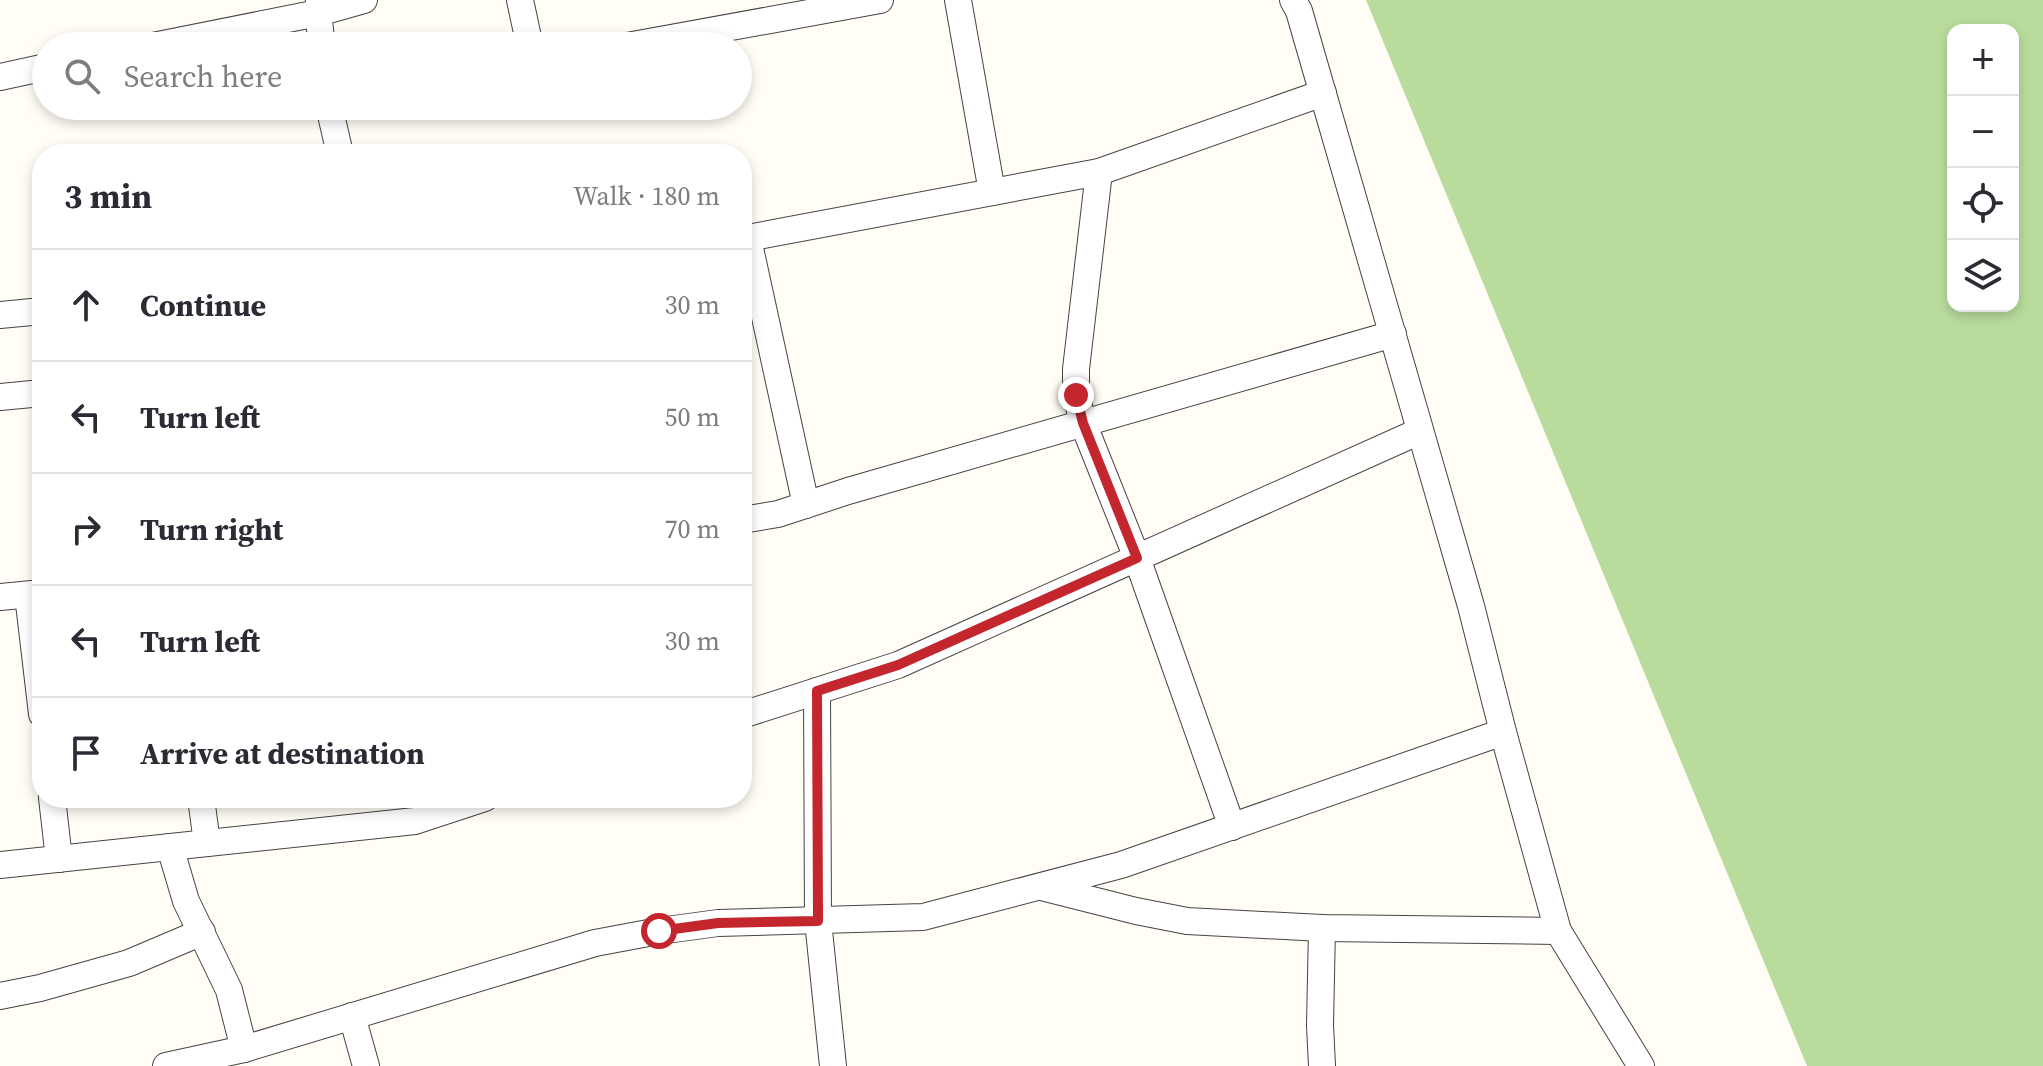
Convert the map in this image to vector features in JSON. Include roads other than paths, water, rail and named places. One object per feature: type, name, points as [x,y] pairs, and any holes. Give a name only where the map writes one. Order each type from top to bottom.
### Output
[{"type":"street","points":[[211,32],[318,6],[364,0]]},
{"type":"street","points":[[520,0],[527,32]]},
{"type":"street","points":[[704,32],[880,0]]},
{"type":"street","points":[[958,0],[992,192]]},
{"type":"street","points":[[1293,0],[1299,11],[1471,606],[1558,931],[1641,1066]]},
{"type":"street","points":[[318,6],[321,32]]},
{"type":"street","points":[[0,77],[32,70]]},
{"type":"street","points":[[752,238],[1099,172],[1323,93]]},
{"type":"street","points":[[332,120],[338,144]]},
{"type":"street","points":[[1099,172],[1076,369],[1076,395],[1083,423],[1137,558],[1232,827]]},
{"type":"street","points":[[752,270],[806,505]]},
{"type":"street","points":[[0,315],[32,312]]},
{"type":"street","points":[[752,518],[778,514],[1393,334]]},
{"type":"street","points":[[0,397],[32,394]]},
{"type":"street","points":[[752,712],[898,665],[1420,431]]},
{"type":"street","points":[[0,597],[32,594]]},
{"type":"street","points":[[817,691],[818,921],[833,1066]]},
{"type":"street","points":[[166,1066],[244,1049],[595,943],[718,923],[923,917],[1041,888],[1121,865],[1503,732]]},
{"type":"street","points":[[53,808],[59,859]]},
{"type":"street","points":[[202,808],[207,843]]},
{"type":"street","points":[[0,865],[415,821],[455,808]]},
{"type":"street","points":[[170,847],[186,901],[229,990],[244,1049]]},
{"type":"street","points":[[1041,888],[1187,921],[1322,928],[1558,931]]},
{"type":"street","points":[[1322,928],[1322,1066]]},
{"type":"street","points":[[0,996],[129,963],[202,932]]},
{"type":"street","points":[[352,1016],[366,1066]]}]
